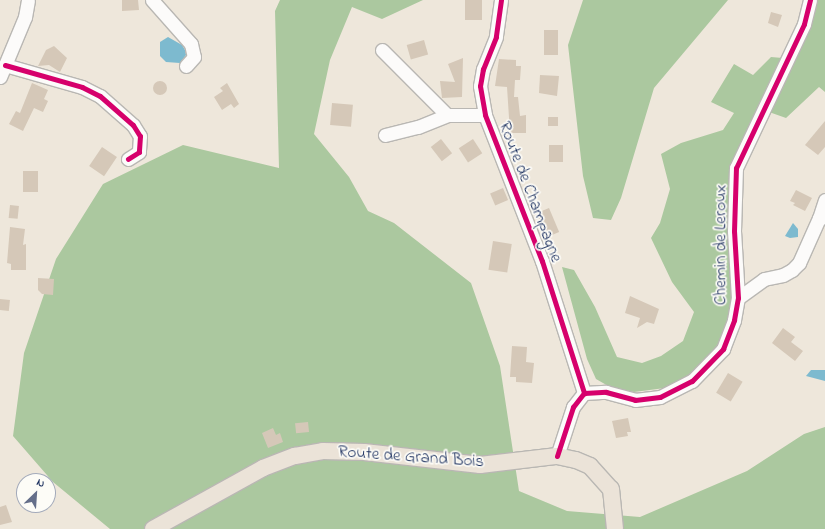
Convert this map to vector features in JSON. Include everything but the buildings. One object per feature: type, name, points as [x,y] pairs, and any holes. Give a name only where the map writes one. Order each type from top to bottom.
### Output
[{"type":"main road","name":"Route de Grand Bois","points":[[153,529],[263,468],[295,456],[323,451],[364,452],[480,465],[557,456],[590,466],[611,489],[615,529]]},
{"type":"street","points":[[28,0],[25,17],[2,71],[82,87],[100,96],[133,125],[140,136],[139,152],[128,159]]},
{"type":"street","points":[[152,0],[192,44],[194,57],[186,66]]},
{"type":"street","name":"Route de Champagne","points":[[501,0],[496,37],[483,69],[480,86],[485,115],[542,261],[584,393]]},
{"type":"street","name":"Chemin de Leroux","points":[[584,393],[606,392],[634,400],[660,397],[680,389],[703,371],[723,349],[734,320],[738,298],[734,231],[736,168],[804,24],[810,0]]},
{"type":"street","points":[[382,50],[447,114]]},
{"type":"street","points":[[385,135],[418,127],[447,114],[485,115]]},
{"type":"street","points":[[738,298],[764,279],[783,275],[792,270],[799,262],[822,217],[825,200]]},
{"type":"street","points":[[557,456],[573,407],[584,393]]},
{"type":"green space","points":[[280,0],[423,0],[382,19],[352,7],[330,60],[314,134],[349,177],[368,211],[394,223],[471,283],[500,366],[519,491],[567,511],[640,517],[747,471],[804,434],[825,427],[825,529],[110,529],[56,484],[56,473],[45,473],[13,436],[24,353],[56,259],[103,184],[183,145],[279,168],[275,11]]},
{"type":"green space","points":[[583,0],[728,0],[654,88],[621,198],[611,220],[593,218],[583,176],[568,45]]},
{"type":"green space","points":[[817,0],[825,0],[825,92],[819,87],[786,118],[769,112],[733,167],[735,296],[726,332],[714,351],[689,377],[665,388],[634,392],[610,387],[596,379],[587,359],[562,267],[574,270],[595,307],[617,357],[642,363],[661,356],[683,341],[694,312],[672,282],[651,238],[660,223],[670,189],[661,154],[681,143],[723,130],[734,113],[711,102],[734,64],[753,75],[771,57],[794,59],[808,31]]},
{"type":"water","points":[[168,37],[182,45],[185,50],[186,55],[180,63],[166,62],[160,56],[160,42]]},
{"type":"water","points":[[793,223],[798,229],[798,237],[790,238],[785,236]]},
{"type":"water","points":[[811,370],[825,370],[825,381],[806,376]]},
{"type":"cycle path","points":[[501,0],[496,37],[483,69],[480,86],[485,115],[542,261],[584,393]]},
{"type":"cycle path","points":[[557,456],[573,407],[584,393],[606,392],[635,400],[660,397],[692,381],[723,349],[734,320],[738,298],[734,231],[736,168],[804,24],[810,0]]},
{"type":"cycle path","points":[[5,65],[82,87],[100,96],[133,125],[140,136],[139,152],[128,159]]}]
